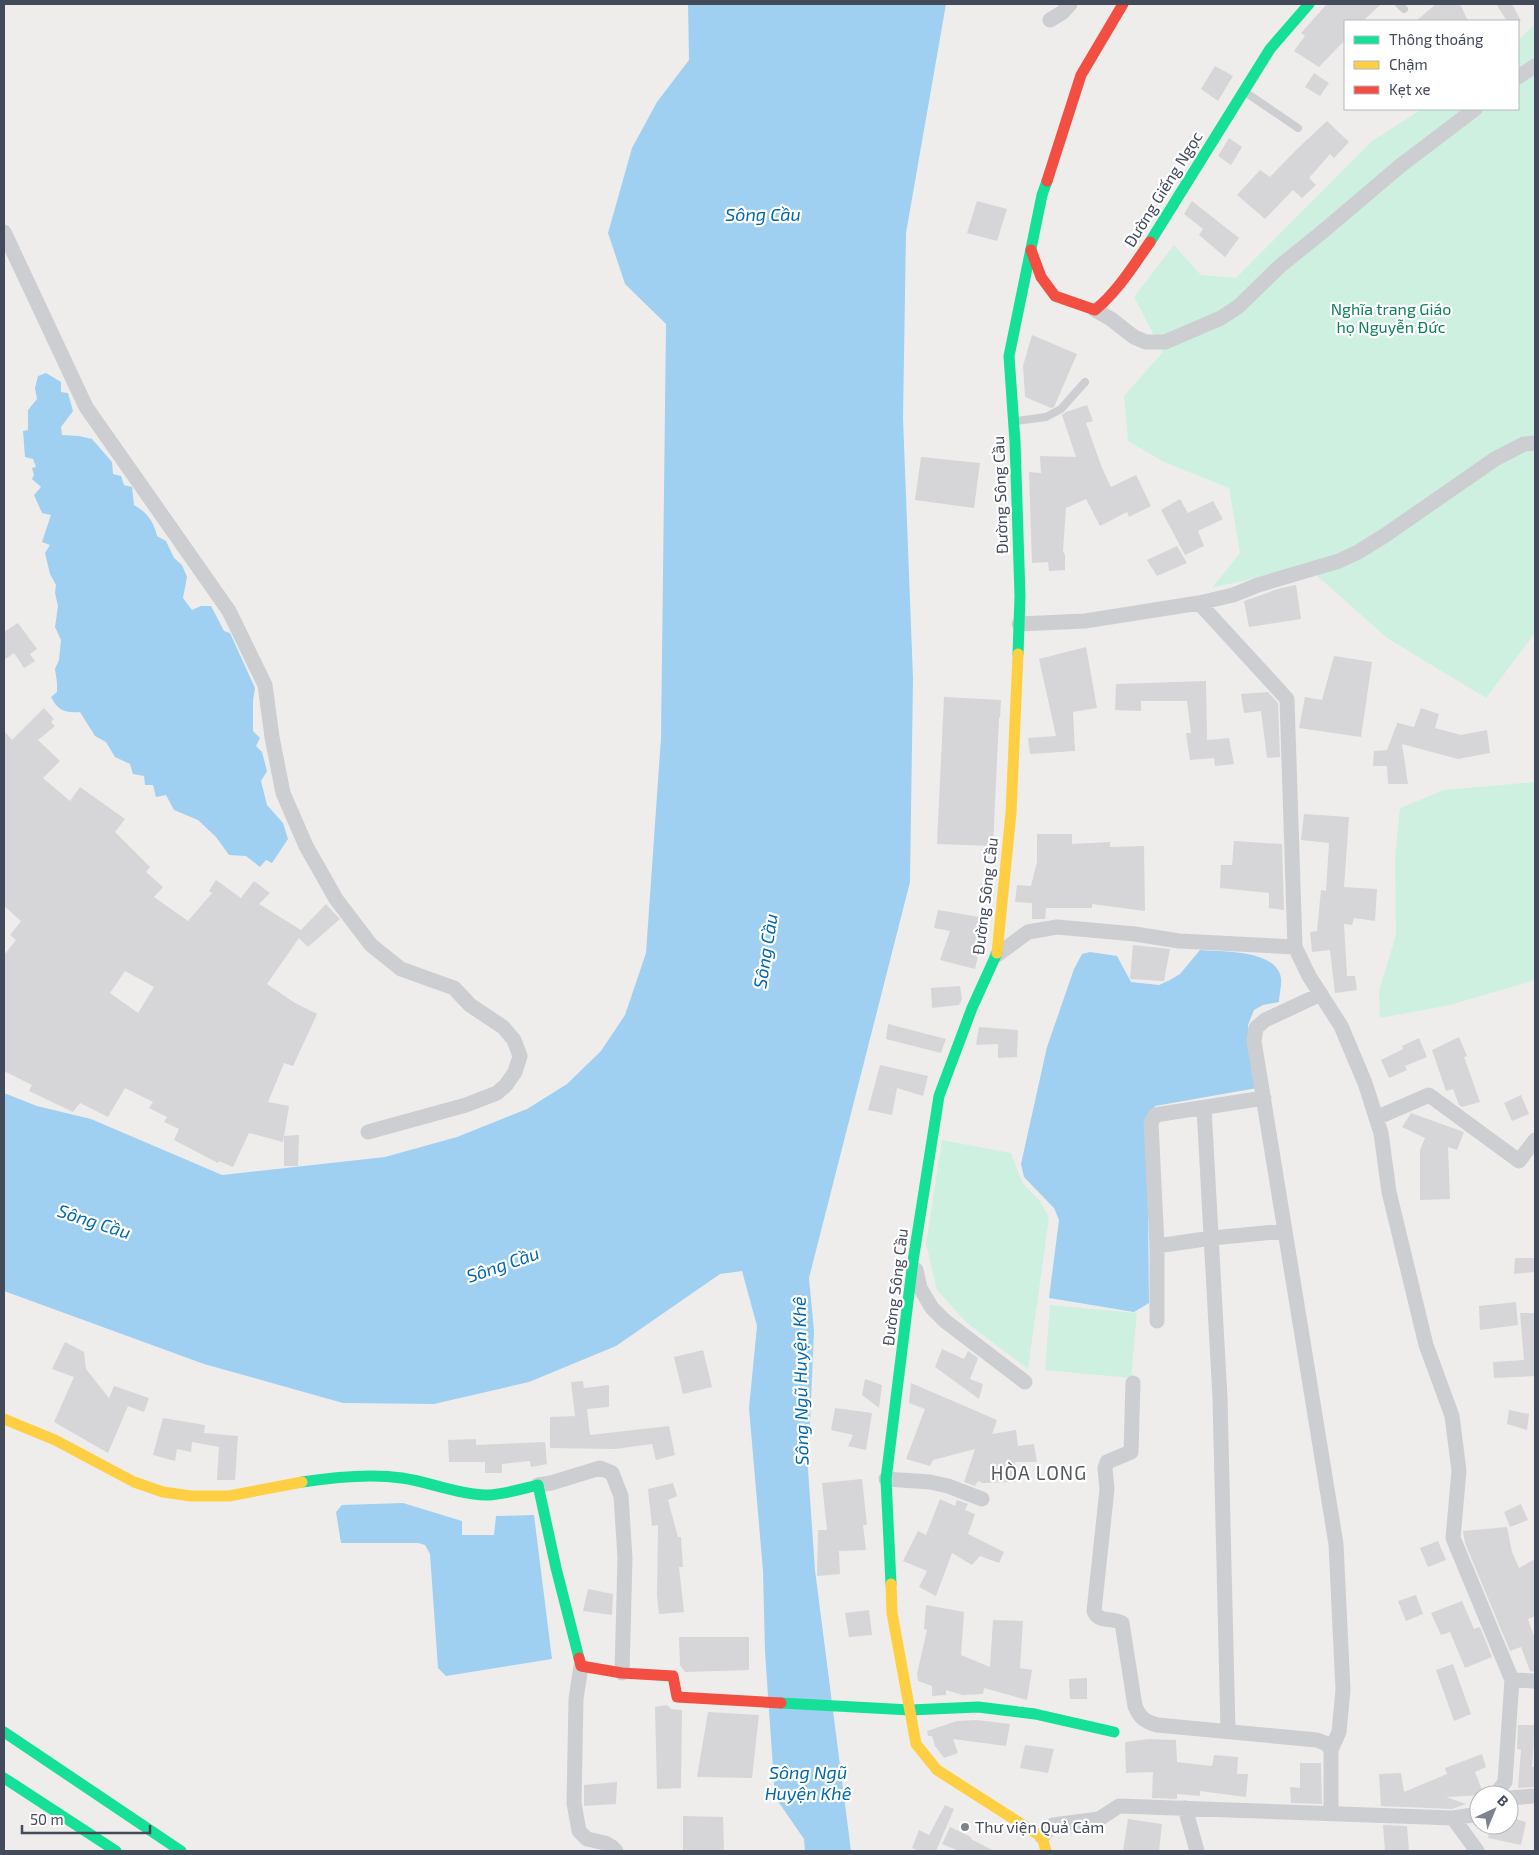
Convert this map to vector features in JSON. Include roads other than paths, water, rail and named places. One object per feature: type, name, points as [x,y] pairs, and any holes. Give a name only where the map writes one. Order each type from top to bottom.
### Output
[{"type":"main road","name":"Đường Sông Cầu","points":[[1044,1844],[937,1770],[916,1744],[892,1613],[886,1479],[914,1261],[939,1096],[972,1008],[997,956],[1010,813],[1020,596],[1009,356],[1042,195],[1081,75],[1122,4]]},
{"type":"main road","name":"Đường Giếng Ngọc","points":[[1095,310],[1106,301],[1123,281],[1157,233],[1243,90],[1270,49],[1308,4]]},
{"type":"main road","points":[[1030,250],[1041,277],[1055,296],[1095,310]]},
{"type":"main road","points":[[4,1419],[54,1439],[129,1479],[152,1489],[198,1497],[230,1496],[284,1485],[354,1477],[398,1478],[459,1492],[486,1495],[508,1493],[538,1485],[556,1568],[581,1666],[622,1673],[673,1676],[677,1697],[910,1710],[978,1707],[1035,1714],[1114,1732]]},
{"type":"main road","points":[[4,1732],[181,1851]]},
{"type":"main road","points":[[4,1778],[116,1851]]},
{"type":"street","points":[[1050,20],[1063,12],[1070,4]]},
{"type":"street","points":[[1519,76],[1535,66]]},
{"type":"street","points":[[1095,310],[1111,319],[1134,337],[1146,342],[1164,342],[1221,318],[1239,306],[1280,266],[1321,234],[1400,166],[1474,110]]},
{"type":"street","points":[[4,232],[86,407],[229,611],[264,685],[283,793],[306,846],[336,899],[371,945],[401,969],[454,988],[470,1005],[503,1027],[514,1040],[520,1056],[515,1072],[506,1085],[496,1093],[457,1107],[368,1132]]},
{"type":"street","points":[[1019,624],[1085,621],[1199,603],[1233,595],[1258,585],[1339,561],[1358,552],[1423,510],[1495,459],[1524,444],[1535,443]]},
{"type":"street","points":[[1199,603],[1287,699],[1295,947],[1309,976],[1341,1026],[1365,1083],[1380,1133],[1389,1192],[1426,1345],[1452,1416],[1458,1471],[1453,1538],[1512,1680],[1505,1782],[1503,1785]]},
{"type":"street","points":[[997,956],[1028,932],[1057,927],[1135,934],[1179,941],[1295,947]]},
{"type":"street","points":[[1321,994],[1265,1020],[1256,1028],[1254,1041],[1336,1544],[1343,1690],[1339,1732],[1332,1750],[1331,1814]]},
{"type":"street","points":[[1376,1118],[1429,1095],[1519,1161],[1535,1140]]},
{"type":"street","points":[[1157,1321],[1157,1246],[1151,1123],[1155,1115],[1264,1098]]},
{"type":"street","points":[[1204,1108],[1220,1398],[1228,1731]]},
{"type":"street","points":[[1157,1246],[1212,1238],[1285,1231]]},
{"type":"street","points":[[914,1261],[920,1288],[932,1308],[945,1321],[1025,1382]]},
{"type":"street","points":[[1133,1384],[1132,1452],[1107,1462],[1105,1468],[1106,1489],[1094,1611],[1096,1616],[1101,1619],[1116,1620],[1122,1623],[1135,1706],[1140,1717],[1145,1722],[1157,1724],[1318,1740],[1328,1744],[1332,1750]]},
{"type":"street","points":[[538,1485],[600,1468],[612,1473],[621,1496],[624,1549],[622,1673]]},
{"type":"street","points":[[886,1479],[930,1482],[948,1486],[982,1499]]},
{"type":"street","points":[[581,1666],[576,1700],[574,1803],[579,1831],[587,1838],[605,1843],[616,1851]]},
{"type":"street","points":[[1512,1680],[1535,1681]]},
{"type":"street","points":[[1519,1797],[1535,1796]]},
{"type":"street","points":[[1044,1844],[1053,1825],[1099,1818],[1118,1806],[1453,1818],[1469,1816]]},
{"type":"street","points":[[1185,1808],[1197,1851]]},
{"type":"street","points":[[1453,1818],[1477,1851]]},
{"type":"lane","points":[[1243,90],[1298,128]]},
{"type":"lane","points":[[1013,422],[1046,417],[1061,409],[1085,382]]},
{"type":"water","name":"Sông Cầu","points":[[688,4],[946,4],[906,233],[903,418],[913,678],[910,882],[809,1278],[814,1331],[808,1469],[815,1570],[851,1851],[805,1851],[804,1839],[775,1797],[765,1652],[763,1571],[749,1408],[757,1326],[742,1271],[720,1274],[616,1346],[529,1382],[434,1404],[343,1403],[204,1364],[4,1291],[4,1093],[37,1106],[91,1119],[222,1175],[385,1157],[457,1137],[527,1109],[567,1084],[601,1051],[625,1015],[646,953],[661,738],[666,324],[625,284],[608,233],[632,148],[657,102],[689,60]]},
{"type":"water","points":[[46,373],[61,382],[61,392],[68,393],[73,411],[61,427],[62,435],[92,439],[112,462],[113,474],[121,476],[124,485],[132,487],[134,505],[149,518],[157,536],[166,541],[174,558],[182,565],[187,577],[183,598],[192,610],[201,606],[211,606],[224,631],[230,633],[255,688],[253,731],[260,738],[256,746],[262,752],[267,771],[261,781],[267,805],[283,823],[288,839],[272,863],[266,860],[260,867],[246,856],[229,855],[216,837],[198,820],[174,810],[166,795],[156,797],[153,785],[145,785],[144,776],[133,774],[130,764],[115,757],[106,742],[95,736],[80,712],[62,710],[51,697],[57,692],[55,669],[59,660],[61,640],[55,627],[58,606],[55,593],[56,585],[50,574],[45,553],[50,545],[42,542],[51,515],[42,513],[34,495],[41,487],[32,479],[34,475],[32,468],[36,467],[33,459],[25,457],[23,431],[28,430],[28,410],[37,399],[35,388],[38,376]]},
{"type":"water","points":[[1200,950],[1234,952],[1259,957],[1277,969],[1281,978],[1279,1002],[1263,1005],[1254,1010],[1248,1025],[1257,1088],[1155,1106],[1147,1121],[1149,1303],[1134,1312],[1049,1298],[1059,1220],[1054,1208],[1024,1177],[1021,1164],[1047,1047],[1074,969],[1082,954],[1090,952],[1117,956],[1131,982],[1159,985],[1180,974]]},
{"type":"water","points":[[403,1503],[462,1521],[462,1535],[494,1535],[496,1516],[534,1515],[552,1659],[446,1676],[438,1668],[430,1554],[425,1545],[418,1543],[341,1543],[336,1512],[342,1505]]},
{"type":"place","name":"Thư viện Quả Cảm","points":[[965,1827]]},
{"type":"district","name":"HÒA LONG","points":[[1039,1473]]},
{"type":"park label","name":"Nghĩa trang Giáo họ Nguyễn Đức","points":[[1391,318]]},
{"type":"water label","name":"Sông Ngũ Huyện Khê","points":[[801,1381]]},
{"type":"water label","name":"Sông Ngũ Huyện Khê","points":[[808,1784]]}]
